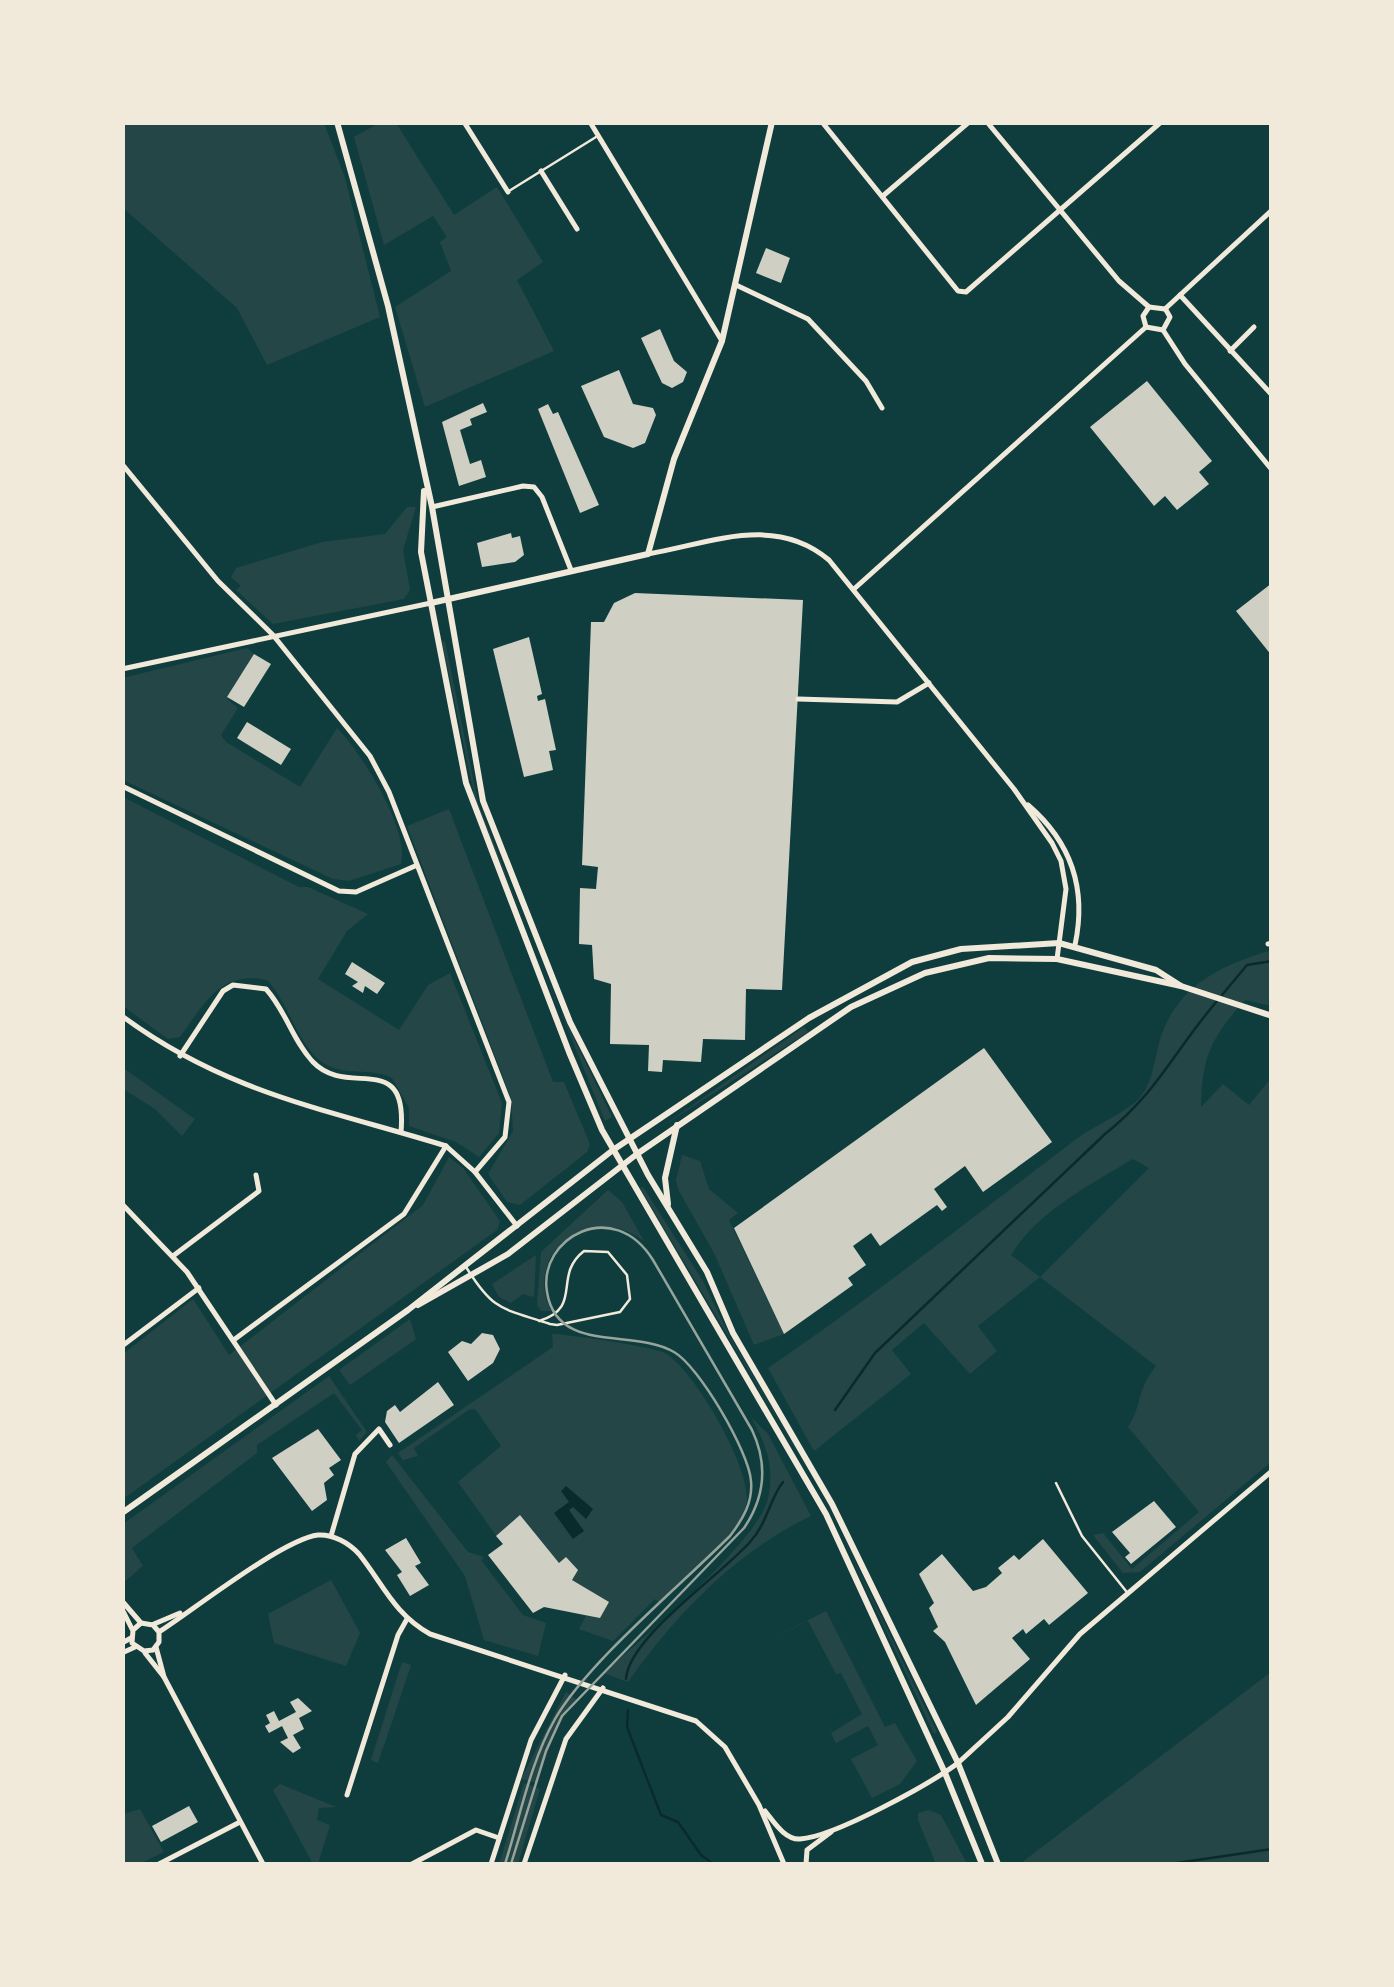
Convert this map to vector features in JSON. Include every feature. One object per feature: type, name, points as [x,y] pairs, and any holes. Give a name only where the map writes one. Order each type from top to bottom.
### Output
[{"type":"main road","points":[[336,122],[388,306],[432,507],[483,802],[570,1022],[637,1154],[832,1504],[958,1762],[998,1864]]},
{"type":"main road","points":[[431,603],[648,554],[674,459],[722,341],[772,122]]},
{"type":"main road","points":[[425,480],[420,534],[472,802],[568,1052],[613,1150],[826,1514],[982,1864]]},
{"type":"main road","points":[[122,1513],[408,1310],[613,1150],[832,1004],[912,962],[961,949],[1059,943],[1156,970],[1180,986]]},
{"type":"main road","points":[[1072,962],[1075,945]]},
{"type":"main road","points":[[408,1310],[472,1277],[677,1125],[851,1007],[925,973],[990,958],[1057,960],[1180,986],[1272,1016]]},
{"type":"main road","points":[[669,1210],[665,1178],[677,1125]]},
{"type":"street","points":[[464,122],[508,192]]},
{"type":"street","points":[[590,122],[722,341]]},
{"type":"street","points":[[822,122],[958,291],[966,292],[1162,122]]},
{"type":"street","points":[[883,196],[969,122]]},
{"type":"street","points":[[987,122],[1119,282],[1149,307],[1166,308],[1272,210]]},
{"type":"street","points":[[541,170],[577,229]]},
{"type":"street","points":[[736,285],[808,319],[866,381],[882,408]]},
{"type":"street","points":[[1180,295],[1272,394]]},
{"type":"street","points":[[1146,326],[1143,316],[1149,307]]},
{"type":"street","points":[[1164,330],[1170,317],[1166,308]]},
{"type":"street","points":[[1146,326],[1164,330],[1185,364],[1272,470]]},
{"type":"street","points":[[854,589],[1146,326]]},
{"type":"street","points":[[1230,351],[1254,326]]},
{"type":"street","points":[[122,464],[218,580],[273,635],[370,756],[389,792],[508,1102],[504,1138],[475,1172]]},
{"type":"street","points":[[432,507],[522,486],[534,487],[542,497],[571,570]]},
{"type":"street","points":[[648,554],[737,536],[776,534],[818,550],[854,589],[1024,802],[1061,861],[1065,901],[1057,960]]},
{"type":"street","points":[[122,669],[431,603]]},
{"type":"street","points":[[798,699],[897,702],[929,683]]},
{"type":"street","points":[[122,786],[339,891],[356,892],[416,865]]},
{"type":"street","points":[[1024,802],[1046,820],[1072,858],[1078,890],[1075,945]]},
{"type":"street","points":[[180,1056],[222,991],[252,984],[266,989],[316,1066],[332,1075],[384,1080],[395,1089],[402,1102],[401,1132]]},
{"type":"street","points":[[122,1016],[180,1056],[271,1095],[446,1146],[475,1172],[517,1226]]},
{"type":"street","points":[[235,1339],[404,1214],[446,1146]]},
{"type":"street","points":[[173,1256],[259,1191],[256,1174]]},
{"type":"street","points":[[122,1204],[199,1288],[276,1404]]},
{"type":"street","points":[[122,1346],[199,1288]]},
{"type":"street","points":[[331,1536],[358,1449],[379,1429],[390,1445]]},
{"type":"street","points":[[759,1806],[789,1838],[800,1840],[837,1827],[944,1772],[1008,1717],[1080,1634],[1272,1471]]},
{"type":"street","points":[[164,1678],[156,1647],[159,1632],[305,1538],[331,1536],[354,1549],[407,1619],[442,1640],[565,1675],[696,1721],[725,1747],[759,1806],[784,1864]]},
{"type":"street","points":[[122,1601],[141,1623],[153,1625],[183,1613]]},
{"type":"street","points":[[122,1610],[135,1646],[164,1678],[262,1864]]},
{"type":"street","points":[[347,1795],[398,1634],[407,1619]]},
{"type":"street","points":[[122,1644],[141,1623]]},
{"type":"street","points":[[153,1625],[159,1632]]},
{"type":"street","points":[[122,1653],[135,1646]]},
{"type":"street","points":[[144,1652],[156,1647]]},
{"type":"street","points":[[491,1864],[531,1740],[565,1675]]},
{"type":"street","points":[[524,1864],[566,1739],[603,1688]]},
{"type":"street","points":[[159,1864],[240,1822]]},
{"type":"street","points":[[804,1863],[807,1850],[837,1827]]},
{"type":"street","points":[[412,1864],[476,1830],[499,1838]]},
{"type":"street","points":[[779,1846],[789,1838]]},
{"type":"street","points":[[800,1840],[807,1850]]},
{"type":"lane","points":[[508,192],[598,136]]},
{"type":"lane","points":[[466,1266],[500,1309],[539,1320],[566,1324],[620,1312],[630,1300],[628,1275],[608,1252],[584,1250],[568,1272],[564,1306],[557,1315],[539,1320]]},
{"type":"lane","points":[[390,1445],[396,1453]]},
{"type":"lane","points":[[1056,1483],[1082,1536],[1127,1592]]},
{"type":"shaded area","points":[[123,122],[324,123],[345,178],[380,317],[267,365],[237,308],[123,208]]},
{"type":"shaded area","points":[[379,123],[396,123],[454,215],[497,187],[543,262],[517,280],[554,351],[425,407],[395,307],[451,271],[440,242],[447,237],[433,216],[384,245],[354,137]]},
{"type":"shaded area","points":[[407,507],[416,507],[403,550],[410,590],[404,599],[273,624],[236,590],[241,586],[231,577],[236,568],[322,542],[385,534]]},
{"type":"shaded area","points":[[445,641],[478,803],[531,938],[476,803],[442,642]]},
{"type":"shaded area","points":[[247,648],[254,654],[227,699],[238,708],[221,735],[226,742],[300,787],[337,728],[370,773],[391,812],[402,849],[401,864],[349,881],[333,879],[123,780],[122,678]]},
{"type":"shaded area","points":[[123,797],[299,887],[308,887],[368,914],[347,931],[318,979],[399,1030],[428,985],[450,973],[502,1103],[499,1133],[479,1157],[456,1142],[409,1126],[409,1108],[392,1078],[331,1067],[320,1060],[303,1040],[267,980],[251,978],[225,985],[206,1002],[180,1037],[168,1039],[123,1006]]},
{"type":"shaded area","points":[[449,809],[553,1082],[564,1082],[590,1144],[587,1152],[520,1205],[507,1202],[488,1174],[513,1131],[511,1098],[407,826]]},
{"type":"shaded area","points":[[1271,950],[1271,1006],[1245,1000],[1216,1037],[1206,1061],[1201,1107],[1223,1084],[1249,1105],[1271,1078],[1271,1462],[1140,1572],[1123,1573],[1093,1535],[1103,1533],[1132,1569],[1199,1512],[1128,1427],[1156,1366],[1040,1277],[978,1326],[997,1351],[970,1374],[924,1323],[892,1350],[911,1374],[814,1451],[768,1368],[885,1285],[1075,1140],[1133,1104],[1146,1089],[1162,1034],[1180,1001],[1206,978]],"holes":[[[1133,1159],[1149,1168],[1040,1277],[1011,1255],[1035,1225],[1083,1189]]]},
{"type":"shaded area","points":[[560,1011],[612,1117],[605,1121]]},
{"type":"shaded area","points":[[804,1027],[808,1032],[657,1130]]},
{"type":"shaded area","points":[[122,1067],[195,1119],[182,1136],[155,1109],[123,1089]]},
{"type":"shaded area","points":[[682,1155],[700,1161],[709,1189],[738,1213],[729,1220],[784,1334],[754,1345],[715,1255],[679,1191],[676,1181]]},
{"type":"shaded area","points":[[449,1157],[463,1168],[500,1221],[497,1230],[123,1499],[123,1354],[193,1299],[229,1355],[423,1205]]},
{"type":"shaded area","points":[[643,1187],[703,1281],[730,1337],[816,1484],[640,1188]]},
{"type":"shaded area","points":[[608,1190],[622,1202],[644,1241],[624,1230],[603,1227],[567,1238],[546,1269],[545,1289],[551,1311],[541,1311],[537,1305],[541,1252]]},
{"type":"shaded area","points":[[536,1255],[534,1297],[523,1294],[511,1303],[499,1297],[492,1284]]},
{"type":"shaded area","points":[[410,1319],[416,1339],[350,1385],[339,1370]]},
{"type":"shaded area","points":[[552,1334],[665,1353],[691,1379],[720,1423],[746,1490],[746,1505],[731,1533],[660,1603],[655,1599],[613,1641],[579,1629],[586,1616],[544,1607],[533,1613],[488,1555],[502,1544],[458,1482],[501,1446],[476,1410],[470,1409],[414,1448],[418,1456],[403,1460],[398,1453],[553,1347]]},
{"type":"shaded area","points":[[329,1376],[367,1432],[359,1441],[356,1435],[362,1430],[334,1393],[257,1445],[257,1453],[132,1548],[143,1566],[123,1583],[123,1524]]},
{"type":"shaded area","points":[[751,1417],[768,1434],[811,1516],[758,1548],[709,1587],[666,1632],[628,1682],[603,1673],[722,1564],[760,1516],[768,1498],[770,1466]]},
{"type":"shaded area","points":[[392,1455],[468,1552],[484,1557],[481,1560],[523,1615],[546,1623],[538,1656],[484,1640],[465,1576],[386,1462]]},
{"type":"shaded area","points":[[566,1486],[593,1509],[586,1519],[573,1507],[569,1510],[584,1531],[573,1539],[554,1513],[569,1502],[561,1491]]},
{"type":"shaded area","points":[[841,1534],[937,1732],[934,1734]]},
{"type":"shaded area","points":[[331,1580],[360,1633],[346,1666],[274,1643],[268,1614]]},
{"type":"shaded area","points":[[826,1611],[885,1727],[895,1723],[917,1761],[900,1784],[872,1798],[851,1759],[878,1745],[868,1726],[836,1743],[831,1733],[862,1714],[841,1673],[836,1674],[808,1621],[773,1638]]},
{"type":"shaded area","points":[[402,1662],[411,1665],[378,1763],[371,1760]]},
{"type":"shaded area","points":[[1271,1672],[1271,1864],[1022,1864],[1025,1860]]},
{"type":"shaded area","points":[[566,1692],[576,1699],[556,1729],[537,1783],[521,1779]]},
{"type":"shaded area","points":[[524,1783],[540,1789],[518,1864],[499,1864]]},
{"type":"shaded area","points":[[280,1784],[336,1807],[319,1808],[317,1820],[330,1825],[318,1864],[313,1864],[273,1790]]},
{"type":"shaded area","points":[[140,1809],[164,1852],[139,1864],[123,1864],[123,1814]]},
{"type":"shaded area","points":[[929,1810],[941,1815],[967,1864],[936,1864],[918,1820],[918,1813]]},
{"type":"building","points":[[766,248],[790,258],[781,283],[756,273]]},
{"type":"building","points":[[660,329],[674,361],[687,372],[683,382],[672,388],[662,383],[641,338]]},
{"type":"building","points":[[619,370],[633,404],[653,408],[656,415],[645,443],[633,448],[604,437],[581,386]]},
{"type":"building","points":[[1147,381],[1212,461],[1199,472],[1209,484],[1177,510],[1165,496],[1154,506],[1090,427]]},
{"type":"building","points":[[483,403],[487,412],[470,419],[472,425],[460,430],[470,464],[481,460],[486,477],[459,486],[442,422]]},
{"type":"building","points":[[548,404],[553,414],[558,412],[599,505],[580,513],[538,409]]},
{"type":"building","points":[[511,533],[512,538],[520,536],[524,555],[515,562],[482,567],[477,543]]},
{"type":"building","points":[[1272,583],[1272,656],[1236,611]]},
{"type":"building","points":[[635,593],[803,600],[782,990],[746,989],[745,1040],[703,1039],[701,1062],[663,1060],[662,1072],[648,1071],[649,1045],[610,1044],[611,984],[594,979],[592,945],[579,944],[580,888],[596,889],[598,867],[582,865],[591,622],[604,622],[614,603]]},
{"type":"building","points":[[529,637],[542,694],[537,696],[538,701],[545,699],[556,750],[549,751],[553,770],[524,777],[493,649]]},
{"type":"building","points":[[254,654],[271,664],[244,707],[227,697]]},
{"type":"building","points":[[247,722],[291,749],[281,765],[237,738]]},
{"type":"building","points":[[352,962],[385,983],[377,994],[365,986],[363,993],[352,986],[358,982],[345,974]]},
{"type":"building","points":[[984,1048],[1052,1142],[983,1192],[965,1166],[934,1189],[947,1207],[942,1211],[937,1205],[880,1246],[871,1233],[853,1246],[866,1265],[848,1278],[853,1285],[784,1334],[734,1228]]},
{"type":"building","points":[[482,1333],[493,1335],[500,1349],[493,1363],[468,1381],[448,1352],[462,1341],[471,1344]]},
{"type":"building","points":[[438,1382],[454,1405],[399,1443],[385,1422],[387,1411],[395,1405],[400,1412]]},
{"type":"building","points":[[318,1429],[341,1460],[329,1468],[334,1475],[324,1483],[327,1500],[312,1511],[272,1458]]},
{"type":"building","points":[[1154,1501],[1176,1527],[1131,1564],[1125,1557],[1130,1553],[1112,1532]]},
{"type":"building","points":[[520,1515],[559,1563],[566,1557],[578,1570],[572,1580],[609,1602],[600,1618],[544,1607],[533,1613],[488,1555],[503,1544],[496,1536]]},
{"type":"building","points":[[406,1538],[421,1563],[415,1566],[429,1585],[410,1596],[397,1575],[402,1572],[385,1550]]},
{"type":"building","points":[[1043,1539],[1088,1593],[1049,1625],[1044,1619],[1026,1634],[1023,1629],[1012,1638],[1030,1659],[976,1705],[945,1642],[933,1631],[938,1627],[929,1608],[934,1603],[919,1574],[942,1554],[973,1591],[986,1587],[1002,1573],[998,1568],[1014,1555],[1019,1560]]},
{"type":"building","points":[[298,1698],[312,1711],[299,1718],[304,1729],[293,1735],[301,1748],[293,1753],[280,1742],[288,1738],[282,1726],[269,1733],[266,1715],[274,1711],[279,1721],[296,1712],[290,1702]]},
{"type":"building","points":[[189,1806],[198,1822],[161,1842],[152,1826]]},
{"type":"waterway","points":[[1222,995],[1247,965],[1272,961]]},
{"type":"waterway","points":[[835,1410],[875,1353],[1139,1103],[1217,1001]]},
{"type":"waterway","points":[[626,1679],[631,1662],[659,1626],[756,1535],[783,1482]]},
{"type":"waterway","points":[[628,1710],[627,1727],[661,1815],[678,1822],[701,1855],[713,1864]]},
{"type":"waterway","points":[[1170,1864],[1272,1849]]},
{"type":"tram line","points":[[505,1864],[532,1772],[555,1719],[589,1673],[730,1536],[749,1503],[751,1481],[742,1451],[709,1391],[684,1360],[657,1345],[581,1332],[565,1325],[554,1312],[547,1292],[547,1272],[554,1255],[566,1241],[582,1232],[618,1230],[637,1241],[653,1260],[752,1430],[762,1468],[760,1492],[744,1528],[562,1716],[546,1751],[511,1864]]}]
